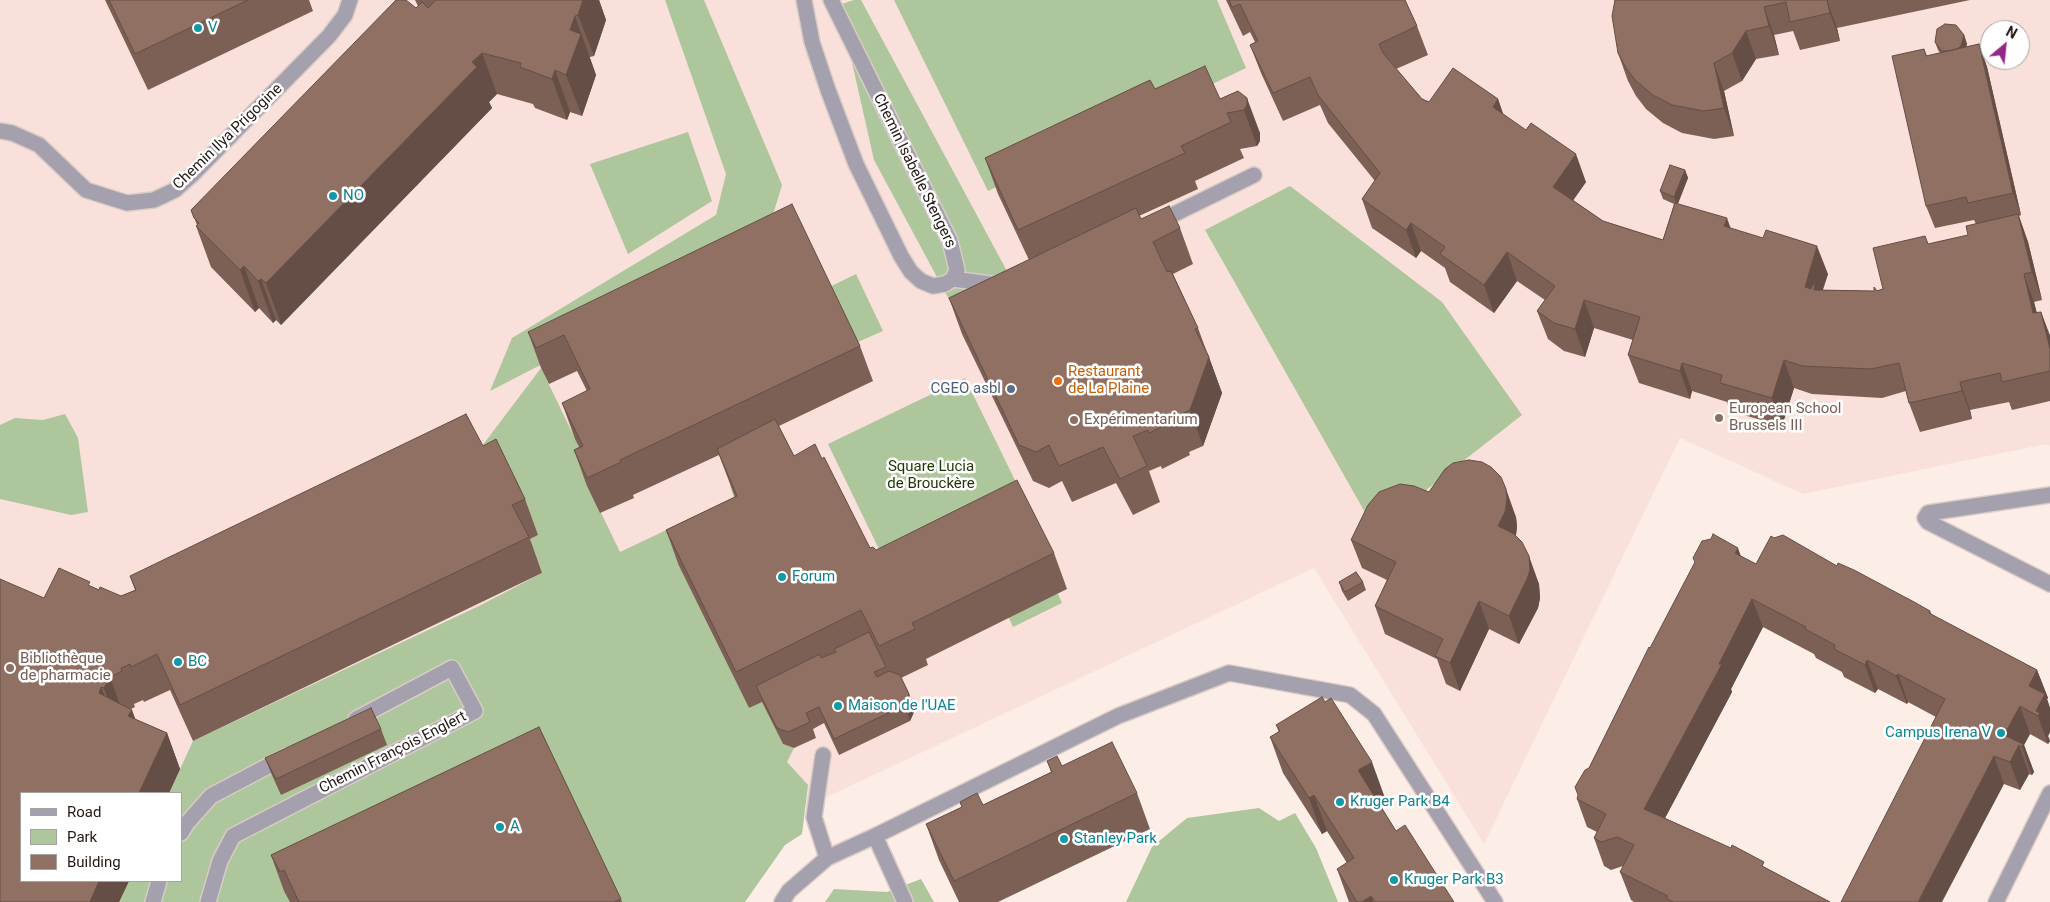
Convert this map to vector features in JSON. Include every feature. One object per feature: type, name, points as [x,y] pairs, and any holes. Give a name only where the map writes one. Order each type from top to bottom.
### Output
[{"type":"street","name":"Chemin Ilya Prigogine","points":[[0,132],[12,133],[39,145],[86,190],[128,203],[154,200],[175,190],[192,176],[322,44],[339,24],[350,0]]},
{"type":"street","points":[[804,0],[812,42],[856,164],[901,256],[911,272],[921,281],[933,286],[945,284],[953,279],[989,285],[1014,284]]},
{"type":"street","name":"Chemin Isabelle Stengers","points":[[831,0],[950,241],[957,270],[953,279]]},
{"type":"street","points":[[1139,231],[1254,175]]},
{"type":"street","points":[[2050,495],[1928,513],[1925,518],[1928,522],[2050,584]]},
{"type":"street","name":"Chemin François Englert","points":[[208,902],[220,861],[233,836],[475,711],[452,668],[340,727]]},
{"type":"street","points":[[782,902],[789,891],[827,858],[1118,716],[1229,673],[1350,695],[1374,714],[1495,902]]},
{"type":"street","points":[[182,832],[211,796],[297,750]]},
{"type":"street","points":[[823,755],[814,817],[827,858]]},
{"type":"street","points":[[1996,902],[2050,793]]},
{"type":"street","points":[[875,836],[905,902]]},
{"type":"street","points":[[153,902],[159,882]]},
{"type":"shaded area","points":[[0,0],[2050,0],[2050,446],[2046,444],[1803,494],[1680,438],[1484,844],[1314,568],[663,874],[676,902],[0,902]]},
{"type":"green space","points":[[665,0],[704,0],[782,185],[762,251],[490,391],[512,338],[716,215],[726,174]]},
{"type":"green space","points":[[854,0],[861,0],[1015,286],[952,305],[874,160],[839,5]]},
{"type":"green space","points":[[894,0],[1217,0],[1246,68],[988,191]]},
{"type":"green space","points":[[688,132],[712,201],[628,254],[590,164]]},
{"type":"green space","points":[[1290,186],[1442,302],[1522,415],[1375,530],[1205,230]]},
{"type":"green space","points":[[856,274],[883,331],[826,356],[801,301]]},
{"type":"green space","points":[[541,368],[596,482],[588,486],[620,552],[734,498],[730,485],[789,455],[679,566],[749,708],[762,701],[783,744],[794,748],[787,762],[808,785],[802,834],[785,845],[745,902],[119,902],[129,882],[182,882],[182,792],[169,792],[193,741],[481,605],[542,573],[525,541],[538,535],[479,450]]},
{"type":"green space","name":"Square Lucia de Brouckère","points":[[965,378],[1029,509],[892,576],[828,444]]},
{"type":"green space","points":[[65,414],[78,438],[88,512],[71,515],[0,499],[0,425],[15,418],[43,420]]},
{"type":"green space","points":[[1040,554],[1062,603],[1013,627],[991,578]]},
{"type":"green space","points":[[1259,808],[1279,821],[1295,813],[1316,848],[1338,902],[1126,902],[1152,847],[1187,818]]},
{"type":"green space","points":[[921,879],[934,902],[825,902],[834,889],[887,892]]},
{"type":"building","points":[[109,0],[248,0],[135,54]]},
{"type":"building","points":[[396,0],[406,0],[416,8],[422,2],[428,8],[436,0],[583,0],[570,30],[581,34],[566,75],[555,70],[552,79],[520,67],[521,63],[482,53],[472,62],[477,67],[266,283],[261,279],[258,281],[244,266],[240,270],[196,226],[199,223],[194,218],[191,210]]},
{"type":"building","points":[[1229,0],[1405,0],[1417,26],[1379,44],[1383,53],[1422,99],[1429,102],[1453,68],[1498,99],[1493,107],[1526,130],[1531,123],[1576,154],[1553,187],[1603,221],[1663,240],[1675,203],[1727,218],[1724,226],[1763,238],[1766,230],[1817,246],[1805,287],[1811,289],[1815,281],[1814,290],[1874,291],[1874,287],[1877,291],[1883,289],[1873,248],[1925,236],[1928,244],[1968,235],[1966,226],[2018,214],[2032,272],[2024,274],[2033,313],[2041,312],[2050,349],[2050,371],[2002,382],[2000,373],[1960,382],[1962,391],[1909,403],[1899,363],[1871,369],[1802,366],[1784,360],[1772,398],[1720,383],[1722,375],[1682,363],[1680,371],[1628,355],[1640,317],[1584,300],[1575,329],[1554,323],[1537,311],[1555,286],[1507,252],[1484,285],[1440,254],[1445,247],[1411,223],[1406,230],[1362,199],[1380,173],[1318,95],[1310,77],[1273,93],[1250,45],[1258,41],[1240,4],[1232,7]]},
{"type":"building","points":[[1615,0],[1827,0],[1830,13],[1790,22],[1786,2],[1764,7],[1769,26],[1746,31],[1732,53],[1714,63],[1724,108],[1704,111],[1672,105],[1653,95],[1636,81],[1618,53],[1612,16]]},
{"type":"building","points":[[1945,24],[1956,25],[1964,35],[1961,46],[1957,49],[1942,51],[1935,42],[1937,29]]},
{"type":"building","points":[[1979,44],[1980,70],[1985,70],[2013,193],[1968,203],[1966,197],[1926,206],[1892,56],[1924,49],[1926,56]]},
{"type":"building","points":[[1205,66],[1220,99],[1238,91],[1247,98],[1247,105],[1244,110],[1227,113],[1231,122],[1181,146],[1185,153],[1018,230],[985,158],[1150,80],[1155,89]]},
{"type":"building","points":[[1670,165],[1685,170],[1674,197],[1660,191]]},
{"type":"building","points":[[792,204],[860,346],[620,460],[621,462],[587,478],[574,450],[583,446],[562,403],[590,389],[564,335],[536,348],[528,332]]},
{"type":"building","points":[[1169,206],[1180,228],[1153,242],[1167,272],[1171,271],[1198,328],[1195,329],[1209,357],[1190,410],[1149,433],[1148,430],[1133,436],[1147,466],[1120,479],[1103,447],[1059,466],[1049,445],[1036,452],[1019,445],[949,298],[1136,208],[1141,219]]},
{"type":"building","name":"BC","points":[[466,414],[483,446],[496,439],[525,499],[512,505],[529,537],[180,705],[157,654],[131,667],[130,664],[121,668],[122,671],[110,677],[104,688],[101,687],[99,693],[132,710],[128,716],[167,733],[139,792],[20,792],[20,882],[99,882],[90,902],[0,902],[0,579],[44,598],[59,568],[90,582],[88,585],[99,590],[100,587],[121,596],[136,590],[130,576]]},
{"type":"building","name":"Forum","points":[[775,419],[794,456],[815,444],[822,459],[824,457],[870,548],[873,547],[876,550],[1017,480],[1054,553],[912,623],[915,629],[879,646],[861,610],[736,672],[666,530],[737,496],[717,449]]},
{"type":"building","points":[[1469,460],[1482,462],[1491,467],[1501,477],[1506,489],[1507,499],[1505,512],[1498,526],[1514,534],[1522,542],[1529,556],[1530,570],[1509,616],[1479,601],[1450,663],[1435,656],[1443,639],[1375,606],[1396,562],[1351,540],[1368,505],[1379,492],[1400,484],[1414,486],[1429,492],[1445,469],[1453,463]]},
{"type":"building","name":"Campus Irena V","points":[[1713,534],[1738,548],[1735,553],[1756,564],[1771,536],[1774,538],[1783,535],[1837,566],[1838,563],[1854,570],[1930,611],[1929,613],[2037,670],[2029,686],[2045,694],[2036,711],[2040,713],[2038,716],[2020,706],[2004,735],[2023,744],[2022,747],[2019,745],[2010,762],[1994,756],[1918,902],[1841,902],[1945,699],[1867,660],[1865,665],[1834,649],[1835,645],[1805,629],[1806,627],[1752,599],[1719,664],[1722,664],[1644,809],[1731,848],[1732,845],[1764,862],[1762,866],[1830,902],[1673,902],[1666,898],[1668,896],[1620,872],[1634,845],[1617,837],[1601,842],[1594,838],[1606,814],[1577,799],[1578,795],[1575,787],[1585,770],[1589,768],[1649,647],[1695,562],[1693,558],[1702,541],[1711,539]]},
{"type":"building","points":[[1356,572],[1363,582],[1345,592],[1339,582]]},
{"type":"building","name":"Maison de l'UAE","points":[[869,632],[886,667],[874,672],[877,677],[889,671],[900,675],[909,694],[905,705],[834,739],[819,707],[806,713],[810,722],[788,732],[777,728],[756,686],[820,654],[821,658],[836,652],[834,649]]},
{"type":"building","points":[[1322,697],[1325,702],[1331,698],[1372,762],[1358,770],[1396,831],[1405,825],[1454,902],[1375,902],[1371,896],[1362,902],[1357,902],[1337,869],[1354,858],[1314,795],[1309,798],[1270,737],[1280,731],[1276,725]]},
{"type":"building","points":[[371,708],[381,729],[276,779],[265,758]]},
{"type":"building","name":"A","points":[[539,727],[621,899],[614,902],[299,902],[284,870],[280,872],[271,855]]},
{"type":"building","points":[[1112,742],[1137,793],[954,881],[926,824],[962,807],[960,802],[977,793],[983,805],[1052,772],[1047,761],[1057,756],[1062,766]]},
{"type":"place","name":"V","points":[[198,28]]},
{"type":"place","name":"NO","points":[[333,196]]},
{"type":"place","name":"Restaurant de La Plaine","points":[[1058,381]]},
{"type":"place","name":"CGEO asbl","points":[[1011,389]]},
{"type":"place","name":"European School Brussels III","points":[[1719,418]]},
{"type":"place","name":"Expérimentarium","points":[[1074,420]]},
{"type":"place","name":"Forum","points":[[782,577]]},
{"type":"place","name":"BC","points":[[178,662]]},
{"type":"place","name":"Bibliothèque de pharmacie","points":[[10,668]]},
{"type":"place","name":"Maison de l'UAE","points":[[838,706]]},
{"type":"place","name":"Campus Irena V","points":[[2001,733]]},
{"type":"place","name":"Kruger Park B4","points":[[1340,802]]},
{"type":"place","name":"A","points":[[500,827]]},
{"type":"place","name":"Stanley Park","points":[[1064,839]]},
{"type":"place","name":"Kruger Park B3","points":[[1394,880]]}]
